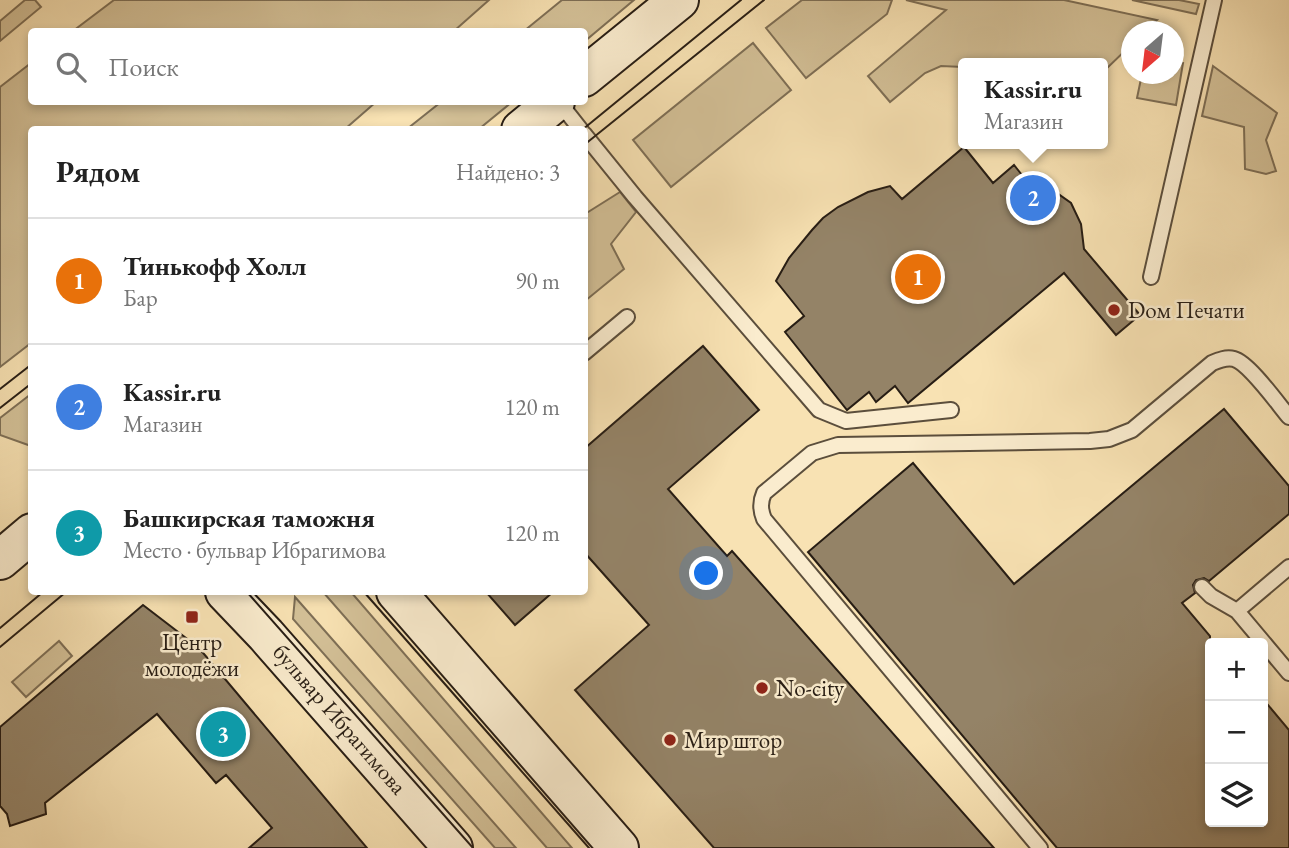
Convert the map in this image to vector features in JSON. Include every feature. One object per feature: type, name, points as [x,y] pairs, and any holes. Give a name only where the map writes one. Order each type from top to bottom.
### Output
[{"type":"main road","points":[[588,74],[679,0]]},
{"type":"main road","points":[[526,126],[553,105]]},
{"type":"main road","points":[[0,559],[28,536]]},
{"type":"main road","name":"бульвар Ибрагимова","points":[[228,595],[453,848]]},
{"type":"main road","points":[[399,595],[619,848]]},
{"type":"lane","points":[[1151,277],[1214,0]]},
{"type":"lane","points":[[560,105],[578,126]]},
{"type":"lane","points":[[588,139],[819,410],[846,421],[951,410]]},
{"type":"lane","points":[[588,350],[627,317]]},
{"type":"lane","points":[[1040,848],[764,519],[760,506],[764,493],[812,453],[838,445],[1109,439],[1132,430],[1220,359],[1233,359],[1247,367],[1289,417]]},
{"type":"lane","points":[[1237,611],[1289,567]]},
{"type":"lane","points":[[1202,587],[1211,596],[1237,611],[1289,673]]},
{"type":"shaded area","points":[[25,0],[35,0],[41,7],[0,41],[0,21]]},
{"type":"shaded area","points":[[114,0],[489,0],[457,28],[77,28]]},
{"type":"shaded area","points":[[562,0],[634,0],[588,38],[588,28],[528,28]]},
{"type":"shaded area","points":[[802,0],[892,0],[887,14],[806,78],[766,28]]},
{"type":"shaded area","points":[[906,0],[1064,0],[1157,20],[1121,21],[1121,55],[1108,67],[1108,58],[958,58],[958,67],[941,66],[925,73],[890,102],[868,76],[946,10]]},
{"type":"shaded area","points":[[1132,0],[1179,0],[1199,4],[1196,14]]},
{"type":"shaded area","points":[[753,43],[791,90],[671,187],[633,140]]},
{"type":"shaded area","points":[[28,65],[28,105],[373,105],[348,126],[28,126],[28,345],[0,367],[0,87]]},
{"type":"shaded area","points":[[1213,66],[1277,113],[1266,140],[1276,171],[1266,174],[1245,169],[1244,127],[1202,116]]},
{"type":"shaded area","points":[[1140,84],[1180,84],[1176,105],[1137,98]]},
{"type":"shaded area","points":[[437,105],[508,105],[483,126],[411,126]]},
{"type":"shaded area","points":[[620,192],[636,212],[611,244],[624,269],[588,299],[588,212]]},
{"type":"shaded area","points":[[28,396],[28,445],[0,435],[0,418]]},
{"type":"shaded area","points":[[326,595],[354,595],[572,848],[547,848]]},
{"type":"shaded area","points":[[295,597],[516,848],[495,848],[293,619]]},
{"type":"shaded area","points":[[59,641],[72,656],[26,697],[12,682]]},
{"type":"building","points":[[962,149],[966,149],[993,183],[1014,165],[1026,180],[1054,191],[1071,203],[1081,224],[1084,249],[1140,315],[1116,335],[1064,273],[908,403],[895,386],[876,402],[869,392],[847,410],[785,332],[804,316],[776,281],[789,258],[812,230],[838,207],[868,192],[890,186],[902,199]]},
{"type":"building","points":[[703,346],[759,410],[668,489],[727,556],[732,551],[994,848],[714,848],[575,690],[649,625],[588,556],[588,446]]},
{"type":"building","points":[[1224,409],[1289,486],[1289,514],[1209,581],[1204,578],[1196,580],[1193,585],[1195,593],[1182,603],[1210,636],[1205,638],[1205,827],[1268,827],[1268,705],[1289,730],[1289,848],[1057,848],[808,552],[913,463],[1014,584]]},
{"type":"building","points":[[489,595],[550,595],[515,625]]},
{"type":"building","points":[[143,605],[199,648],[367,848],[249,848],[272,828],[226,775],[216,783],[157,714],[45,803],[46,814],[10,826],[7,814],[0,806],[0,727]]},
{"type":"tram line","points":[[587,126],[741,0]]},
{"type":"tram line","points":[[588,142],[764,0]]},
{"type":"tram line","points":[[0,389],[28,367]]},
{"type":"tram line","points":[[0,408],[28,386]]},
{"type":"tram line","points":[[0,628],[39,595]]},
{"type":"tram line","points":[[0,647],[62,595]]},
{"type":"tram line","points":[[250,595],[473,848]]},
{"type":"tram line","points":[[367,595],[589,848]]},
{"type":"place","name":"Kassir.ru","points":[[1033,198]]},
{"type":"place","name":"Тинькофф Холл","points":[[918,277]]},
{"type":"place","name":"Dом Печати","points":[[1114,310]]},
{"type":"place","name":"Центр молодёжи","points":[[192,617]]},
{"type":"place","name":"No-city","points":[[762,688]]},
{"type":"place","name":"Башкирская таможня","points":[[223,734]]},
{"type":"place","name":"Мир штор","points":[[670,740]]}]
